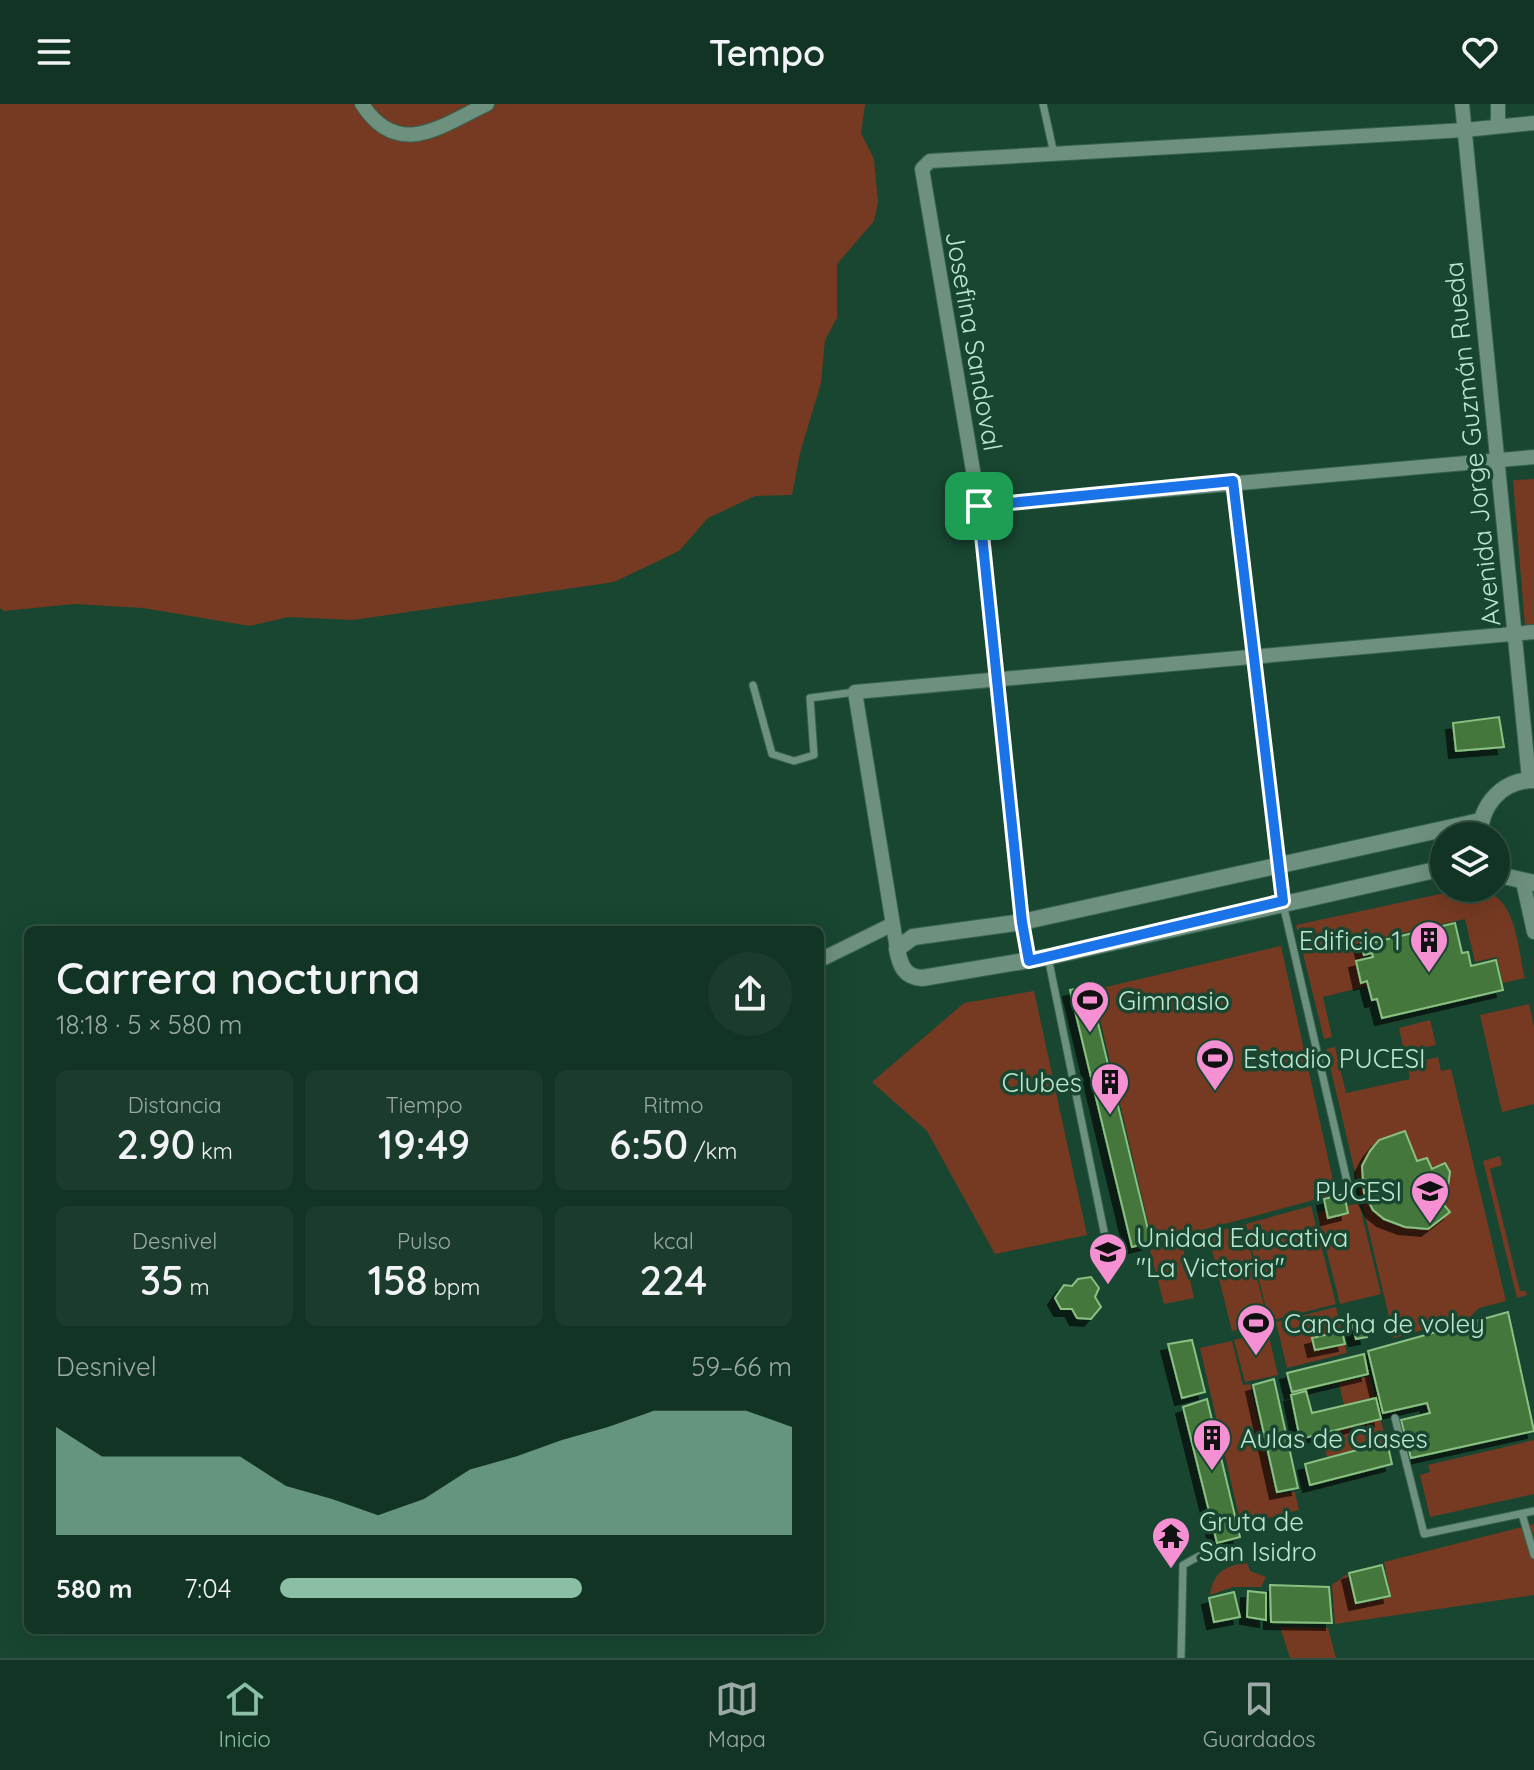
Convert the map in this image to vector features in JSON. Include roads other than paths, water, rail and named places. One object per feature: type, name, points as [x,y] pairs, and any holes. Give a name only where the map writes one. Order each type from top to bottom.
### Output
[{"type":"street","points":[[362,104],[384,129],[403,137],[427,133],[487,104]]},
{"type":"street","name":"Avenida Jorge Guzmán Rueda","points":[[1462,104],[1532,780]]},
{"type":"street","points":[[1498,104],[1498,126]]},
{"type":"street","points":[[1054,154],[1465,130],[1534,123]]},
{"type":"street","name":"Josefina Sandoval","points":[[1029,961],[1022,922],[979,506],[922,169],[930,161],[1054,154]]},
{"type":"street","points":[[979,506],[1233,481],[1534,457]]},
{"type":"street","points":[[1233,481],[1283,901]]},
{"type":"street","points":[[1430,871],[1283,901],[1029,961],[913,977],[899,962],[891,925],[855,692],[1534,632]]},
{"type":"street","points":[[1483,822],[1495,795],[1507,786],[1532,780]]},
{"type":"street","points":[[897,949],[913,937],[1022,922],[1278,867],[1430,838]]},
{"type":"street","points":[[1528,883],[1534,932]]},
{"type":"street","points":[[824,958],[891,925]]},
{"type":"lane","points":[[1043,104],[1054,154]]},
{"type":"lane","points":[[753,685],[772,754],[794,761],[814,755],[810,698],[855,692]]},
{"type":"lane","points":[[1283,901],[1349,1190]]},
{"type":"lane","points":[[1048,957],[1107,1246]]},
{"type":"lane","points":[[1395,1418],[1424,1534],[1534,1511]]},
{"type":"lane","points":[[1522,1514],[1534,1555]]},
{"type":"lane","points":[[1181,1658],[1183,1565],[1210,1550],[1229,1549]]},
{"type":"place","name":"Edificio 1","points":[[1429,974]]},
{"type":"place","name":"Gimnasio","points":[[1090,1034]]},
{"type":"place","name":"Estadio PUCESI","points":[[1215,1092]]},
{"type":"place","name":"Clubes","points":[[1110,1116]]},
{"type":"place","name":"PUCESI","points":[[1430,1225]]},
{"type":"place","name":"Unidad Educativa \"La Victoria\"","points":[[1108,1286]]},
{"type":"place","name":"Cancha de voley","points":[[1256,1357]]},
{"type":"place","name":"Aulas de Clases","points":[[1212,1472]]},
{"type":"place","name":"Gruta de San Isidro","points":[[1171,1570]]}]
